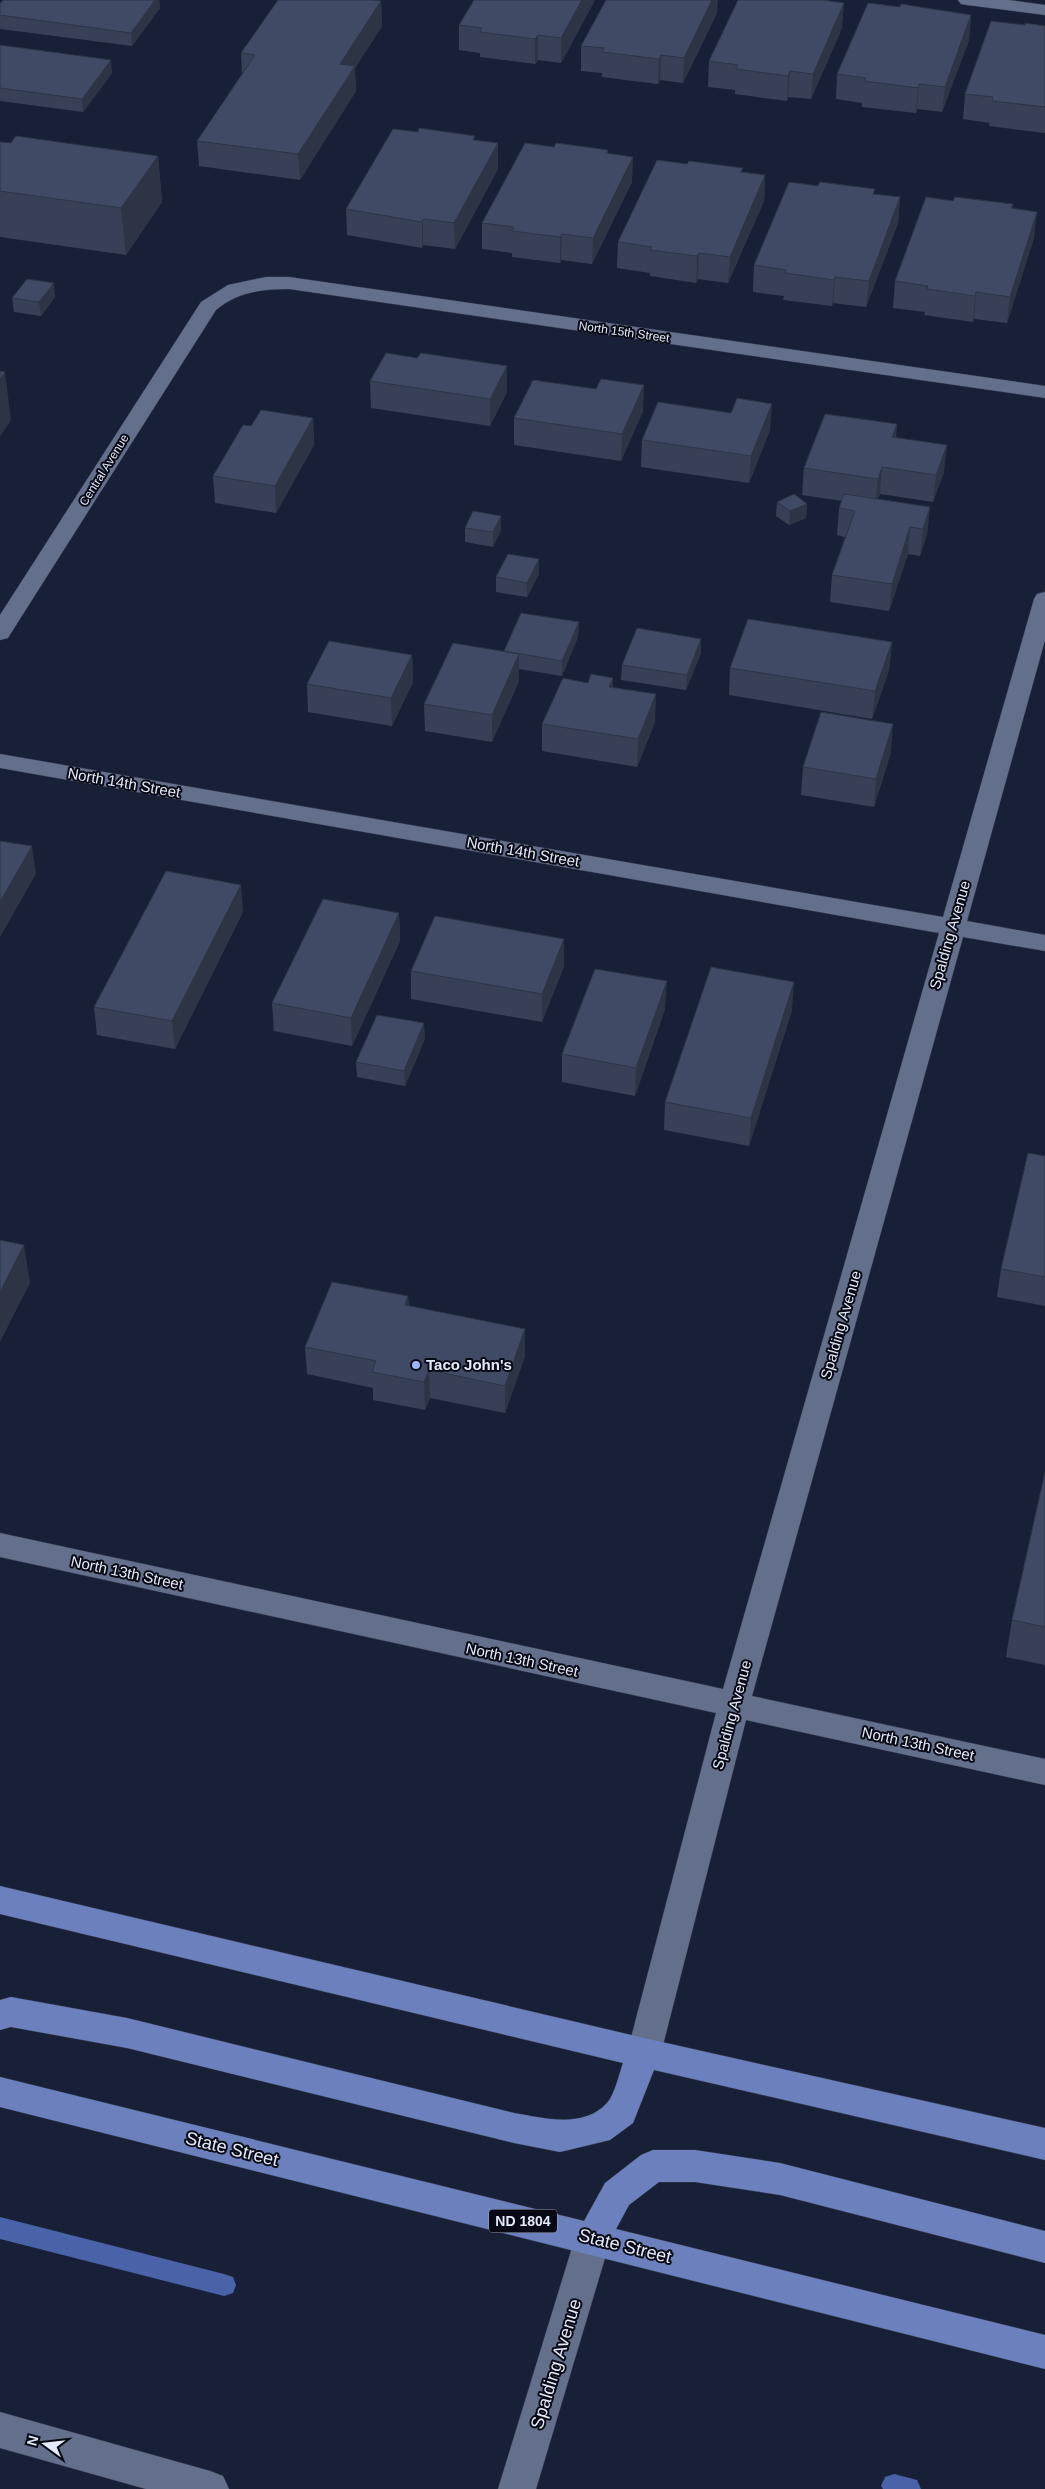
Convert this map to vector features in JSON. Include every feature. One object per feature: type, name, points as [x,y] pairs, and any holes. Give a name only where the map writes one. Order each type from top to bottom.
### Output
[{"type":"main road","points":[[0,1900],[644,2053],[1045,2144]]},
{"type":"main road","points":[[0,2015],[11,2012],[127,2033],[514,2128],[560,2136],[598,2129],[621,2112],[644,2053]]},
{"type":"main road","name":"State Street","points":[[0,2092],[1045,2352]]},
{"type":"main road","points":[[593,2238],[617,2194],[653,2166],[695,2166],[780,2179],[1045,2247]]},
{"type":"street","points":[[967,0],[1045,10]]},
{"type":"street","name":"North 15th Street","points":[[208,306],[233,288],[269,282],[289,283],[1045,392]]},
{"type":"street","name":"Central Avenue","points":[[0,633],[208,306]]},
{"type":"street","name":"Spalding Avenue","points":[[644,2053],[734,1705],[1044,604]]},
{"type":"street","name":"North 14th Street","points":[[0,761],[1045,943]]},
{"type":"street","name":"North 13th Street","points":[[0,1546],[1045,1772]]},
{"type":"street","name":"Spalding Avenue","points":[[517,2489],[593,2238]]},
{"type":"street","points":[[0,2430],[210,2489]]},
{"type":"building","points":[[3,0],[155,0],[131,33],[0,15],[0,4]]},
{"type":"building","points":[[278,0],[381,1],[340,64],[355,66],[298,154],[197,141],[255,55],[241,53]]},
{"type":"building","points":[[474,0],[582,0],[561,38],[538,35],[535,39],[480,32],[482,28],[459,25]]},
{"type":"building","points":[[606,0],[712,0],[684,58],[661,55],[659,59],[602,52],[604,48],[581,46]]},
{"type":"building","points":[[738,0],[823,0],[844,3],[813,74],[790,71],[788,76],[736,69],[738,65],[709,61]]},
{"type":"building","points":[[868,3],[900,7],[901,4],[971,15],[945,87],[919,84],[918,88],[864,81],[866,78],[837,74]]},
{"type":"building","points":[[991,21],[1045,26],[1045,107],[992,101],[993,97],[965,94]]},
{"type":"building","points":[[0,45],[111,60],[82,99],[0,88]]},
{"type":"building","points":[[419,128],[475,136],[473,140],[498,143],[454,223],[423,219],[422,222],[346,209],[393,129],[418,132]]},
{"type":"building","points":[[16,136],[158,156],[121,208],[0,191],[0,142],[11,143]]},
{"type":"building","points":[[525,143],[554,147],[556,143],[608,150],[606,153],[633,157],[593,238],[562,234],[560,237],[512,231],[514,227],[482,223]]},
{"type":"building","points":[[657,160],[687,164],[689,161],[743,168],[741,172],[765,175],[730,257],[699,253],[697,256],[650,250],[652,247],[618,242]]},
{"type":"building","points":[[789,182],[818,186],[820,182],[875,189],[873,194],[900,197],[869,281],[835,277],[834,280],[785,273],[786,270],[754,265]]},
{"type":"building","points":[[926,197],[953,201],[955,197],[1013,204],[1011,208],[1037,212],[1010,297],[976,292],[975,296],[927,289],[928,286],[895,281]]},
{"type":"building","points":[[27,279],[54,283],[39,302],[12,298]]},
{"type":"building","points":[[386,353],[417,358],[421,353],[507,366],[490,399],[370,381]]},
{"type":"building","points":[[0,371],[5,372],[0,380]]},
{"type":"building","points":[[601,379],[644,385],[622,434],[514,418],[533,380],[596,389]]},
{"type":"building","points":[[737,398],[772,404],[751,456],[642,440],[658,402],[731,413]]},
{"type":"building","points":[[261,410],[313,418],[275,486],[213,476],[243,425],[251,426]]},
{"type":"building","points":[[825,414],[897,424],[892,437],[947,445],[936,475],[882,467],[878,479],[804,468]]},
{"type":"building","points":[[794,494],[807,504],[790,511],[777,502]]},
{"type":"building","points":[[844,494],[930,507],[923,529],[910,527],[892,584],[832,575],[855,511],[839,508]]},
{"type":"building","points":[[473,511],[501,516],[493,532],[465,528]]},
{"type":"building","points":[[508,554],[539,559],[527,583],[496,577]]},
{"type":"building","points":[[521,613],[579,622],[562,661],[504,651]]},
{"type":"building","points":[[748,619],[892,642],[875,691],[730,668]]},
{"type":"building","points":[[637,628],[701,639],[687,675],[622,665]]},
{"type":"building","points":[[329,641],[412,655],[391,698],[307,684]]},
{"type":"building","points":[[453,643],[519,654],[492,715],[424,704]]},
{"type":"building","points":[[591,674],[613,678],[609,687],[656,694],[638,739],[542,724],[563,678],[588,683]]},
{"type":"building","points":[[821,712],[893,724],[876,779],[803,767]]},
{"type":"building","points":[[0,841],[32,846],[0,902]]},
{"type":"building","points":[[166,871],[241,885],[172,1021],[94,1007]]},
{"type":"building","points":[[323,899],[399,913],[351,1018],[272,1003]]},
{"type":"building","points":[[435,916],[564,939],[542,994],[411,971]]},
{"type":"building","points":[[711,967],[794,982],[751,1118],[665,1102]]},
{"type":"building","points":[[595,969],[667,981],[636,1068],[562,1054]]},
{"type":"building","points":[[377,1015],[424,1023],[404,1071],[356,1062]]},
{"type":"building","points":[[1028,1153],[1045,1156],[1045,1277],[1001,1269]]},
{"type":"building","points":[[0,1240],[24,1245],[0,1292]]},
{"type":"building","points":[[332,1282],[408,1296],[405,1305],[525,1329],[505,1386],[429,1370],[424,1382],[372,1372],[376,1361],[305,1347]]},
{"type":"building","points":[[1045,1472],[1045,1627],[1012,1620]]},
{"type":"waterway","points":[[0,2228],[224,2285]]},
{"type":"waterway","points":[[894,2486],[908,2489]]},
{"type":"place","name":"Taco John's","points":[[416,1365]]}]
